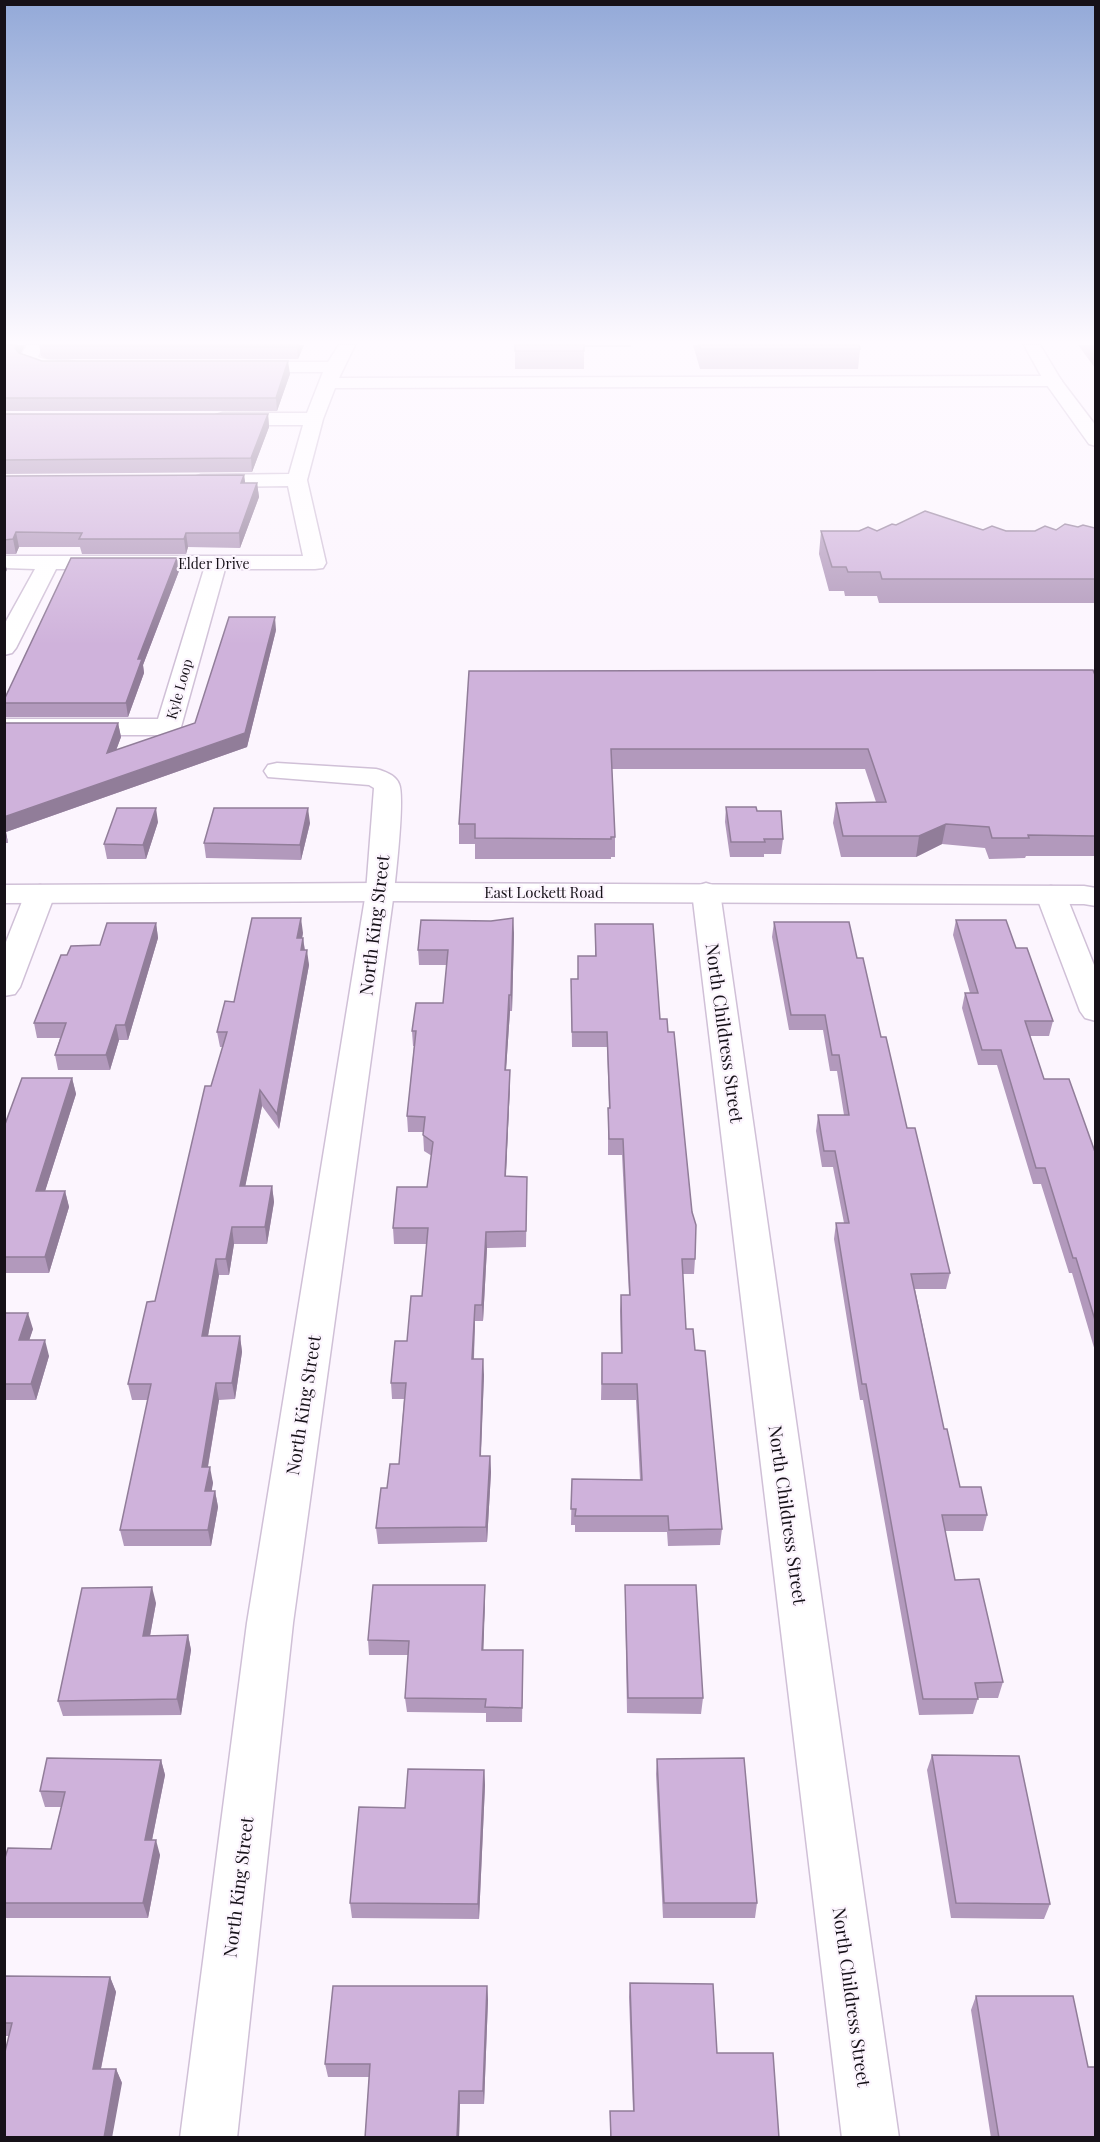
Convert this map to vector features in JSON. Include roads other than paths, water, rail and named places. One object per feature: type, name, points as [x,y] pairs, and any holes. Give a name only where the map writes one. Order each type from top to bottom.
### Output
[{"type":"street","points":[[179,481],[297,480],[307,445]]},
{"type":"street","name":"Elder Drive","points":[[4,562],[315,563],[297,480]]},
{"type":"street","points":[[4,648],[49,562]]},
{"type":"street","name":"Kyle Loop","points":[[4,727],[168,727],[216,564]]},
{"type":"street","name":"North King Street","points":[[208,2138],[270,1623],[380,892],[387,806],[387,785],[376,777],[277,771]]},
{"type":"street","name":"East Lockett Road","points":[[4,894],[706,892],[1051,895],[1092,893]]},
{"type":"street","name":"North Childress Street","points":[[706,892],[871,2138]]},
{"type":"street","points":[[4,987],[40,894]]},
{"type":"street","points":[[1051,895],[1095,1011]]}]
